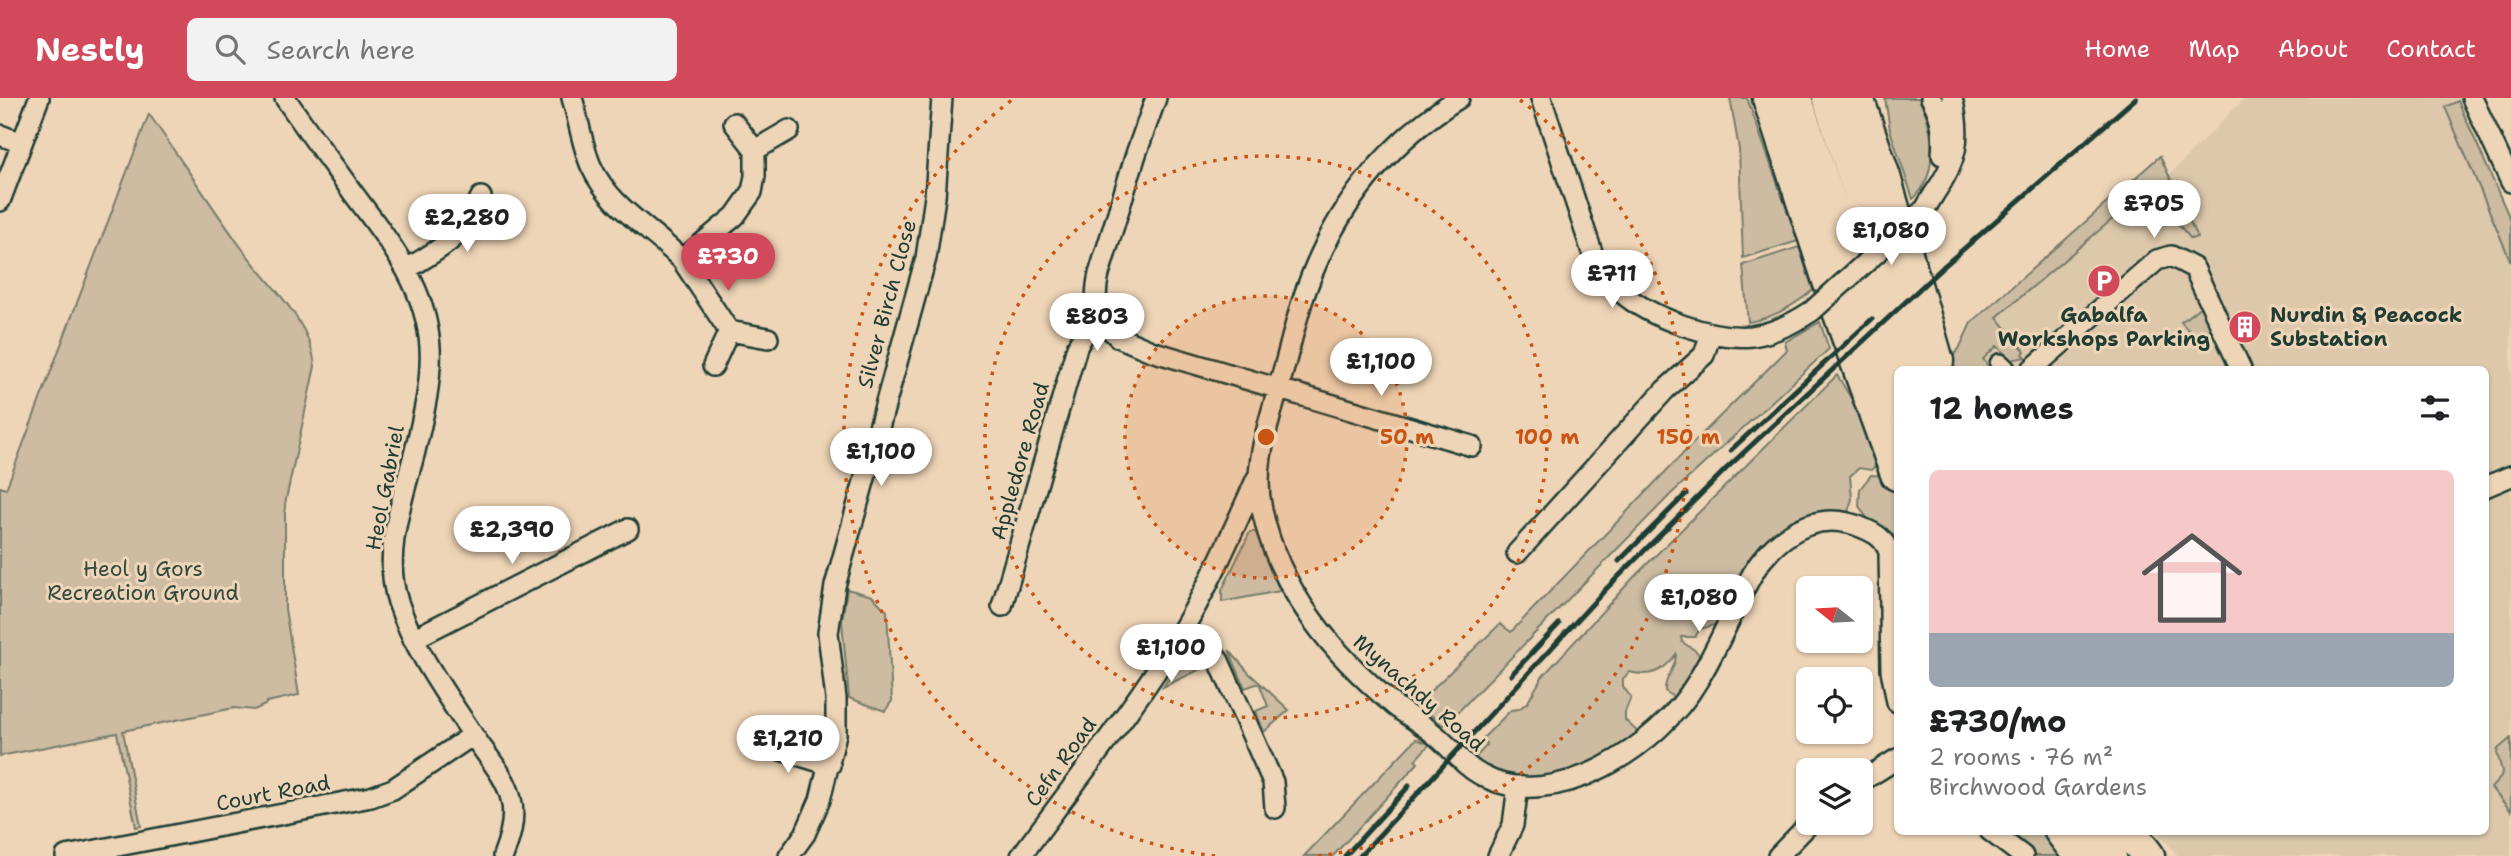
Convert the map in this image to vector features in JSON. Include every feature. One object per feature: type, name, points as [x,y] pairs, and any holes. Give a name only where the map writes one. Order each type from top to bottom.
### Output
[{"type":"highway","points":[[1769,98],[1836,303],[1894,466]]},
{"type":"highway","points":[[1796,98],[1894,398]]},
{"type":"highway","points":[[1829,98],[1917,366]]},
{"type":"highway","points":[[1857,98],[1884,177],[1938,366]]},
{"type":"highway","points":[[2064,835],[2080,856]]},
{"type":"highway","points":[[2095,835],[2110,856]]},
{"type":"highway","points":[[2132,835],[2148,856]]},
{"type":"street","points":[[0,201],[39,98]]},
{"type":"street","name":"Heol Gabriel","points":[[285,98],[395,248],[407,269],[424,311],[431,367],[428,393],[392,557],[397,598],[413,639],[511,798],[512,825],[503,856]]},
{"type":"street","points":[[572,98],[591,167],[604,189],[618,206],[682,260],[729,331],[768,338]]},
{"type":"street","name":"Silver Birch Close","points":[[789,856],[813,819],[830,765],[837,716],[828,633],[830,612],[840,560],[926,258],[936,197],[942,98]]},
{"type":"street","points":[[1156,98],[1136,154],[1097,284],[1096,306],[1102,321],[1118,337],[1129,343],[1472,446]]},
{"type":"street","name":"Mynachdy Road","points":[[1459,98],[1430,116],[1404,138],[1361,186],[1320,258],[1303,300],[1266,430],[1259,475],[1262,513],[1279,560],[1305,611],[1325,639],[1363,677],[1433,734],[1469,768],[1499,783],[1518,786]]},
{"type":"street","points":[[1541,98],[1583,230],[1594,258],[1609,279],[1623,293],[1670,320],[1712,333],[1745,337],[1787,326],[1812,311],[1926,209],[1949,172],[1955,152],[1957,122],[1952,98]]},
{"type":"street","points":[[1931,98],[1940,116],[1943,138],[1943,154],[1934,194]]},
{"type":"street","points":[[2472,98],[2511,182]]},
{"type":"street","points":[[682,260],[744,206],[752,192],[755,149],[734,123]]},
{"type":"street","points":[[755,149],[789,130]]},
{"type":"street","points":[[0,135],[22,143]]},
{"type":"street","points":[[407,269],[447,245],[463,230],[481,197]]},
{"type":"street","points":[[2035,366],[2157,260],[2171,256],[2194,268],[2240,366]]},
{"type":"street","name":"Appledore Road","points":[[1002,606],[1077,347],[1087,329],[1102,321]]},
{"type":"street","points":[[713,366],[729,331]]},
{"type":"street","points":[[1517,552],[1665,390],[1704,355],[1712,333]]},
{"type":"street","name":"Cefn Road","points":[[1021,856],[1183,629],[1220,561],[1259,475]]},
{"type":"street","points":[[2489,485],[2511,476]]},
{"type":"street","points":[[1498,856],[1513,825],[1518,786],[1560,783],[1593,773],[1624,756],[1646,739],[1682,704],[1698,681],[1762,560],[1789,536],[1804,527],[1834,519],[1847,521],[1878,536],[1887,546],[1890,564],[1891,670],[1894,686]]},
{"type":"street","points":[[413,639],[628,529]]},
{"type":"street","points":[[1183,629],[1204,642],[1219,661],[1273,782],[1275,808]]},
{"type":"street","name":"Court Road","points":[[66,856],[371,797],[393,789],[473,735]]},
{"type":"street","points":[[758,743],[830,765]]},
{"type":"street","points":[[1873,774],[1894,761]]},
{"type":"street","points":[[1778,856],[1798,835]]},
{"type":"street","points":[[1995,835],[2023,856]]},
{"type":"shaded area","points":[[2245,98],[2465,98],[2445,107],[2511,262],[2511,856],[2178,856],[2160,835],[2489,835],[2489,366],[1954,366],[1952,357],[1959,349],[1971,323],[2160,156],[2169,175]]},
{"type":"green space","points":[[1730,98],[1747,98],[1798,241],[1743,258],[1739,149]]},
{"type":"green space","points":[[1885,98],[1918,98],[1928,122],[1932,150],[1930,164],[1927,177],[1913,199],[1890,130]]},
{"type":"green space","points":[[2458,101],[2511,221],[2511,262],[2445,107]]},
{"type":"green space","name":"Heol y Gors Recreation Ground","points":[[149,114],[238,243],[296,316],[305,332],[315,366],[285,504],[285,609],[299,695],[267,702],[254,710],[234,708],[123,731],[141,826],[136,827],[117,733],[0,756],[0,487],[6,489]]},
{"type":"green space","points":[[2160,156],[2197,237],[2191,239],[2148,189],[1997,317],[2025,351],[2023,354],[2026,357],[2011,360],[1997,346],[1983,359],[1988,366],[1954,366],[1952,357],[1959,349],[1971,323]]},
{"type":"green space","points":[[1799,247],[1813,290],[1783,310],[1748,322],[1743,265]]},
{"type":"green space","points":[[2201,306],[2213,329],[2205,342],[2196,339],[2181,322]]},
{"type":"green space","points":[[1820,322],[1829,349],[1671,494],[1452,718],[1443,726],[1418,703],[1500,624],[1511,632],[1787,350],[1785,342]]},
{"type":"green space","points":[[1837,375],[1851,398],[1862,403],[1882,460],[1871,470],[1859,468],[1850,476],[1852,499],[1848,512],[1796,526],[1721,623],[1700,629],[1695,637],[1681,637],[1682,642],[1696,651],[1702,659],[1682,694],[1673,697],[1665,691],[1676,654],[1666,666],[1656,672],[1629,672],[1623,679],[1623,687],[1631,697],[1625,720],[1642,736],[1571,774],[1512,780],[1471,762],[1487,745],[1482,739],[1511,710],[1519,709],[1528,702],[1542,677],[1634,577]]},
{"type":"green space","points":[[1871,475],[1878,475],[1886,478],[1894,490],[1894,596],[1871,524],[1859,506],[1860,489]]},
{"type":"green space","points":[[1250,532],[1256,532],[1280,591],[1222,602],[1222,590]]},
{"type":"green space","points":[[847,589],[872,596],[887,611],[892,701],[885,711],[849,698],[842,621]]},
{"type":"green space","points":[[1229,650],[1249,673],[1289,710],[1264,732],[1256,711],[1268,706],[1259,683],[1245,688]]},
{"type":"green space","points":[[1184,654],[1195,654],[1201,669],[1163,687]]},
{"type":"green space","points":[[2511,738],[2511,811],[2491,788],[2501,777],[2498,749]]},
{"type":"green space","points":[[1416,739],[1430,744],[1415,760],[1418,763],[1333,856],[1304,856]]},
{"type":"green space","points":[[1999,835],[2046,835],[2062,856],[2029,856]]},
{"type":"railway","points":[[1360,856],[1605,590],[1727,468],[1943,267],[2136,98]]},
{"type":"railway","points":[[1731,450],[1872,319]]},
{"type":"railway","points":[[1619,561],[1686,494]]},
{"type":"railway","points":[[1511,675],[1559,624]]},
{"type":"railway","points":[[1345,856],[1409,786]]},
{"type":"place","name":"Gabalfa Workshops Parking","points":[[2104,281]]},
{"type":"place","name":"Nurdin & Peacock Substation","points":[[2245,327]]}]
